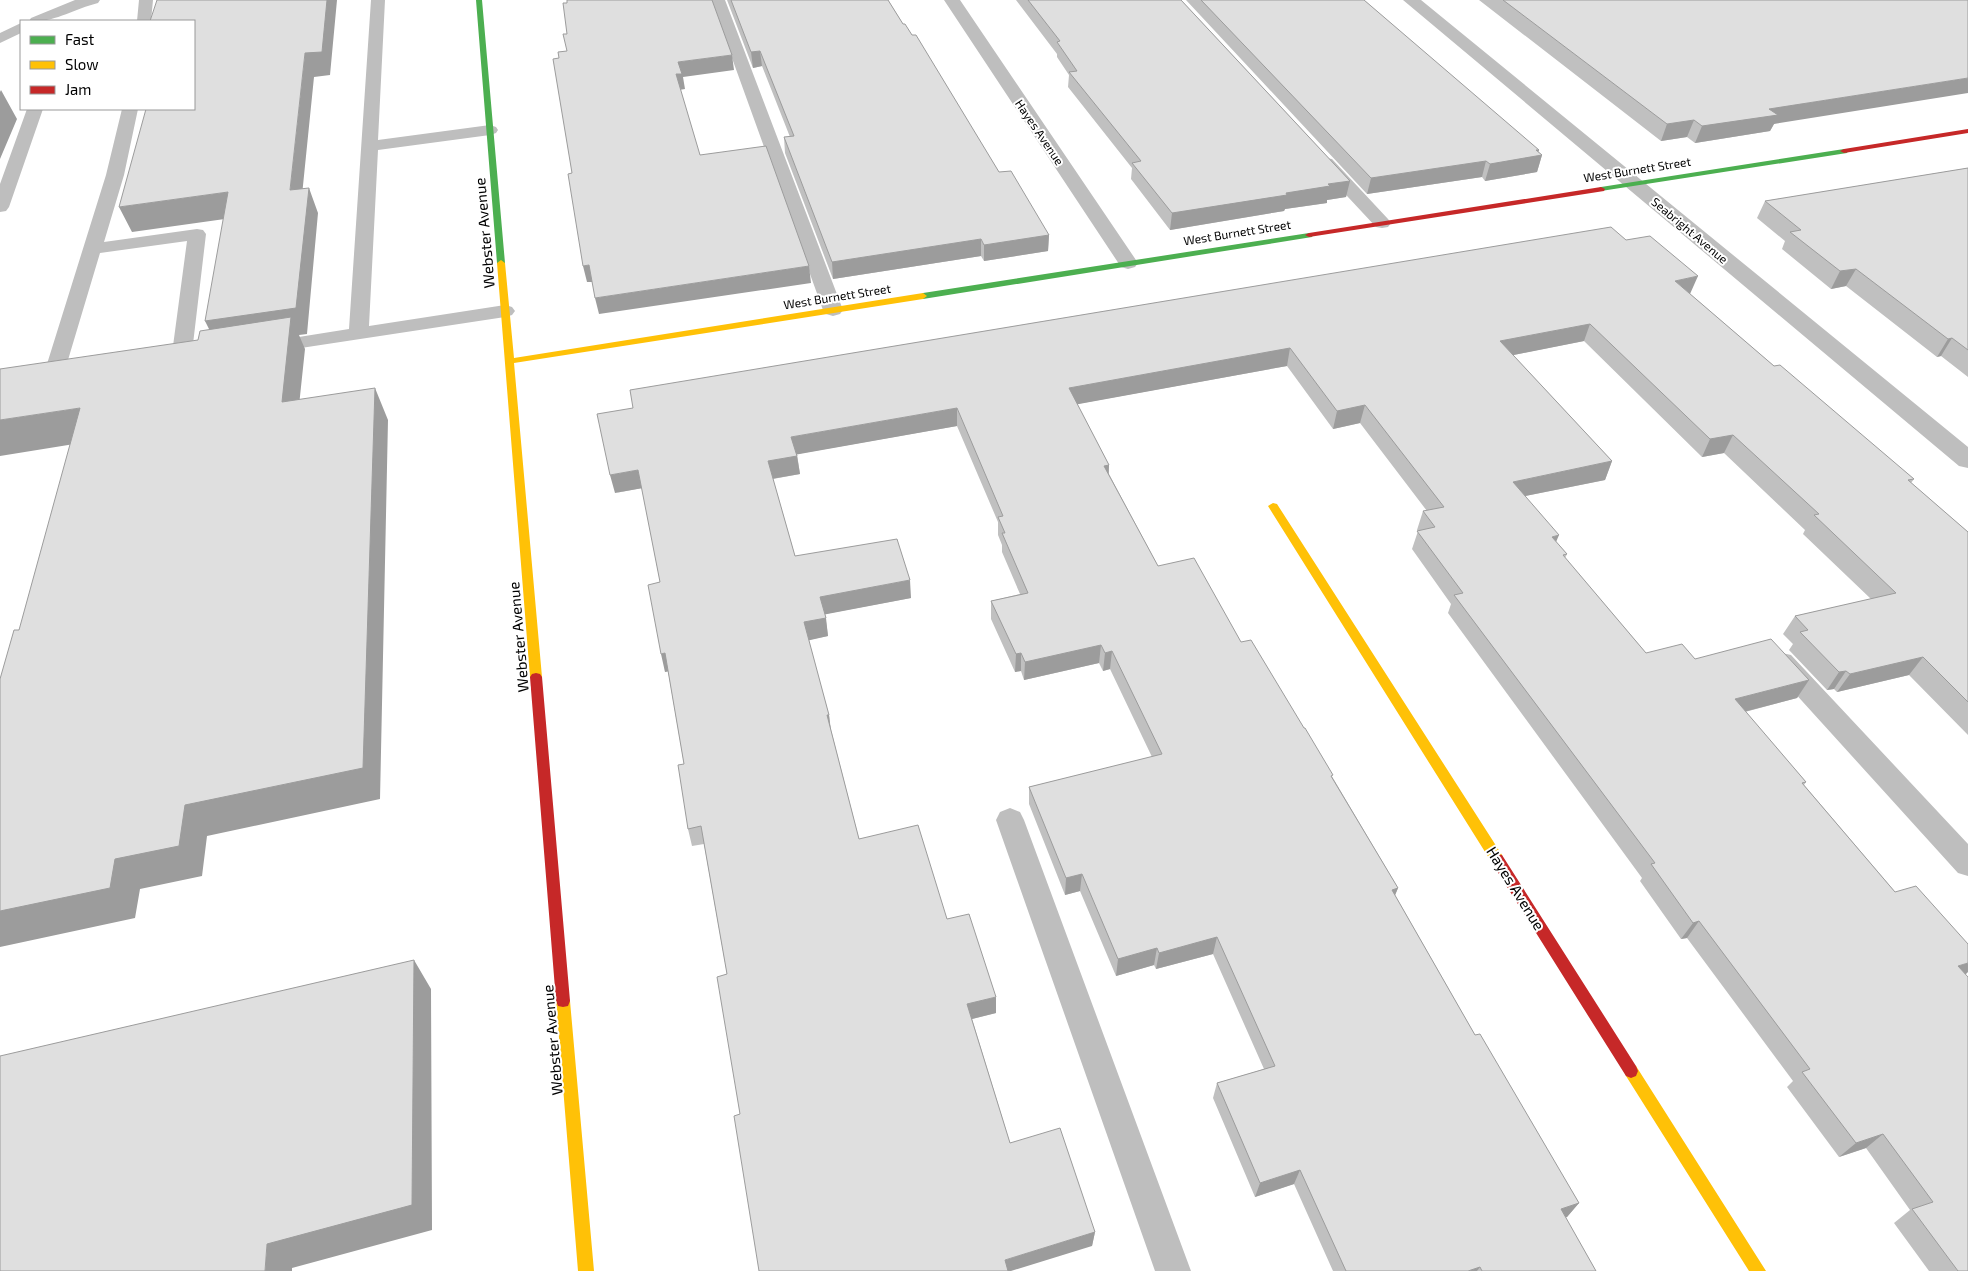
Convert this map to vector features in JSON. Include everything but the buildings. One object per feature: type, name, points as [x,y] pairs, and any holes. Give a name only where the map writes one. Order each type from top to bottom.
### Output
[{"type":"street","name":"Webster Avenue","points":[[479,0],[586,1271]]},
{"type":"street","name":"Hayes Avenue","points":[[952,0],[1128,263]]},
{"type":"street","name":"Seabright Avenue","points":[[1411,0],[1968,460]]},
{"type":"street","name":"West Burnett Street","points":[[510,361],[1968,131]]},
{"type":"street","name":"Hayes Avenue","points":[[1273,506],[1758,1271]]},
{"type":"lane","points":[[41,20],[56,17],[82,2],[93,0]]},
{"type":"lane","points":[[144,20],[146,0]]},
{"type":"lane","points":[[359,334],[378,0]]},
{"type":"lane","points":[[718,0],[833,310]]},
{"type":"lane","points":[[0,38],[20,28]]},
{"type":"lane","points":[[0,207],[30,130],[35,110]]},
{"type":"lane","points":[[52,380],[115,175],[130,110]]},
{"type":"lane","points":[[370,146],[490,130]]},
{"type":"lane","points":[[1315,151],[1382,223]]},
{"type":"lane","points":[[92,249],[197,234],[181,361]]},
{"type":"lane","points":[[246,351],[505,311]]},
{"type":"lane","points":[[1768,647],[1968,864]]},
{"type":"lane","points":[[1010,820],[1173,1271]]},
{"type":"traffic: fast","points":[[479,0],[501,263]]},
{"type":"traffic: fast","points":[[1601,189],[1844,151]]},
{"type":"traffic: fast","points":[[923,296],[1309,235]]},
{"type":"traffic: slow","points":[[501,263],[536,677]]},
{"type":"traffic: slow","points":[[509,361],[923,296]]},
{"type":"traffic: slow","points":[[1273,506],[1497,859]]},
{"type":"traffic: slow","points":[[563,1001],[586,1271]]},
{"type":"traffic: slow","points":[[1631,1071],[1758,1271]]},
{"type":"traffic: jam","points":[[1844,151],[1968,131]]},
{"type":"traffic: jam","points":[[1309,235],[1601,189]]},
{"type":"traffic: jam","points":[[536,677],[563,1001]]},
{"type":"traffic: jam","points":[[1497,859],[1631,1071]]}]
